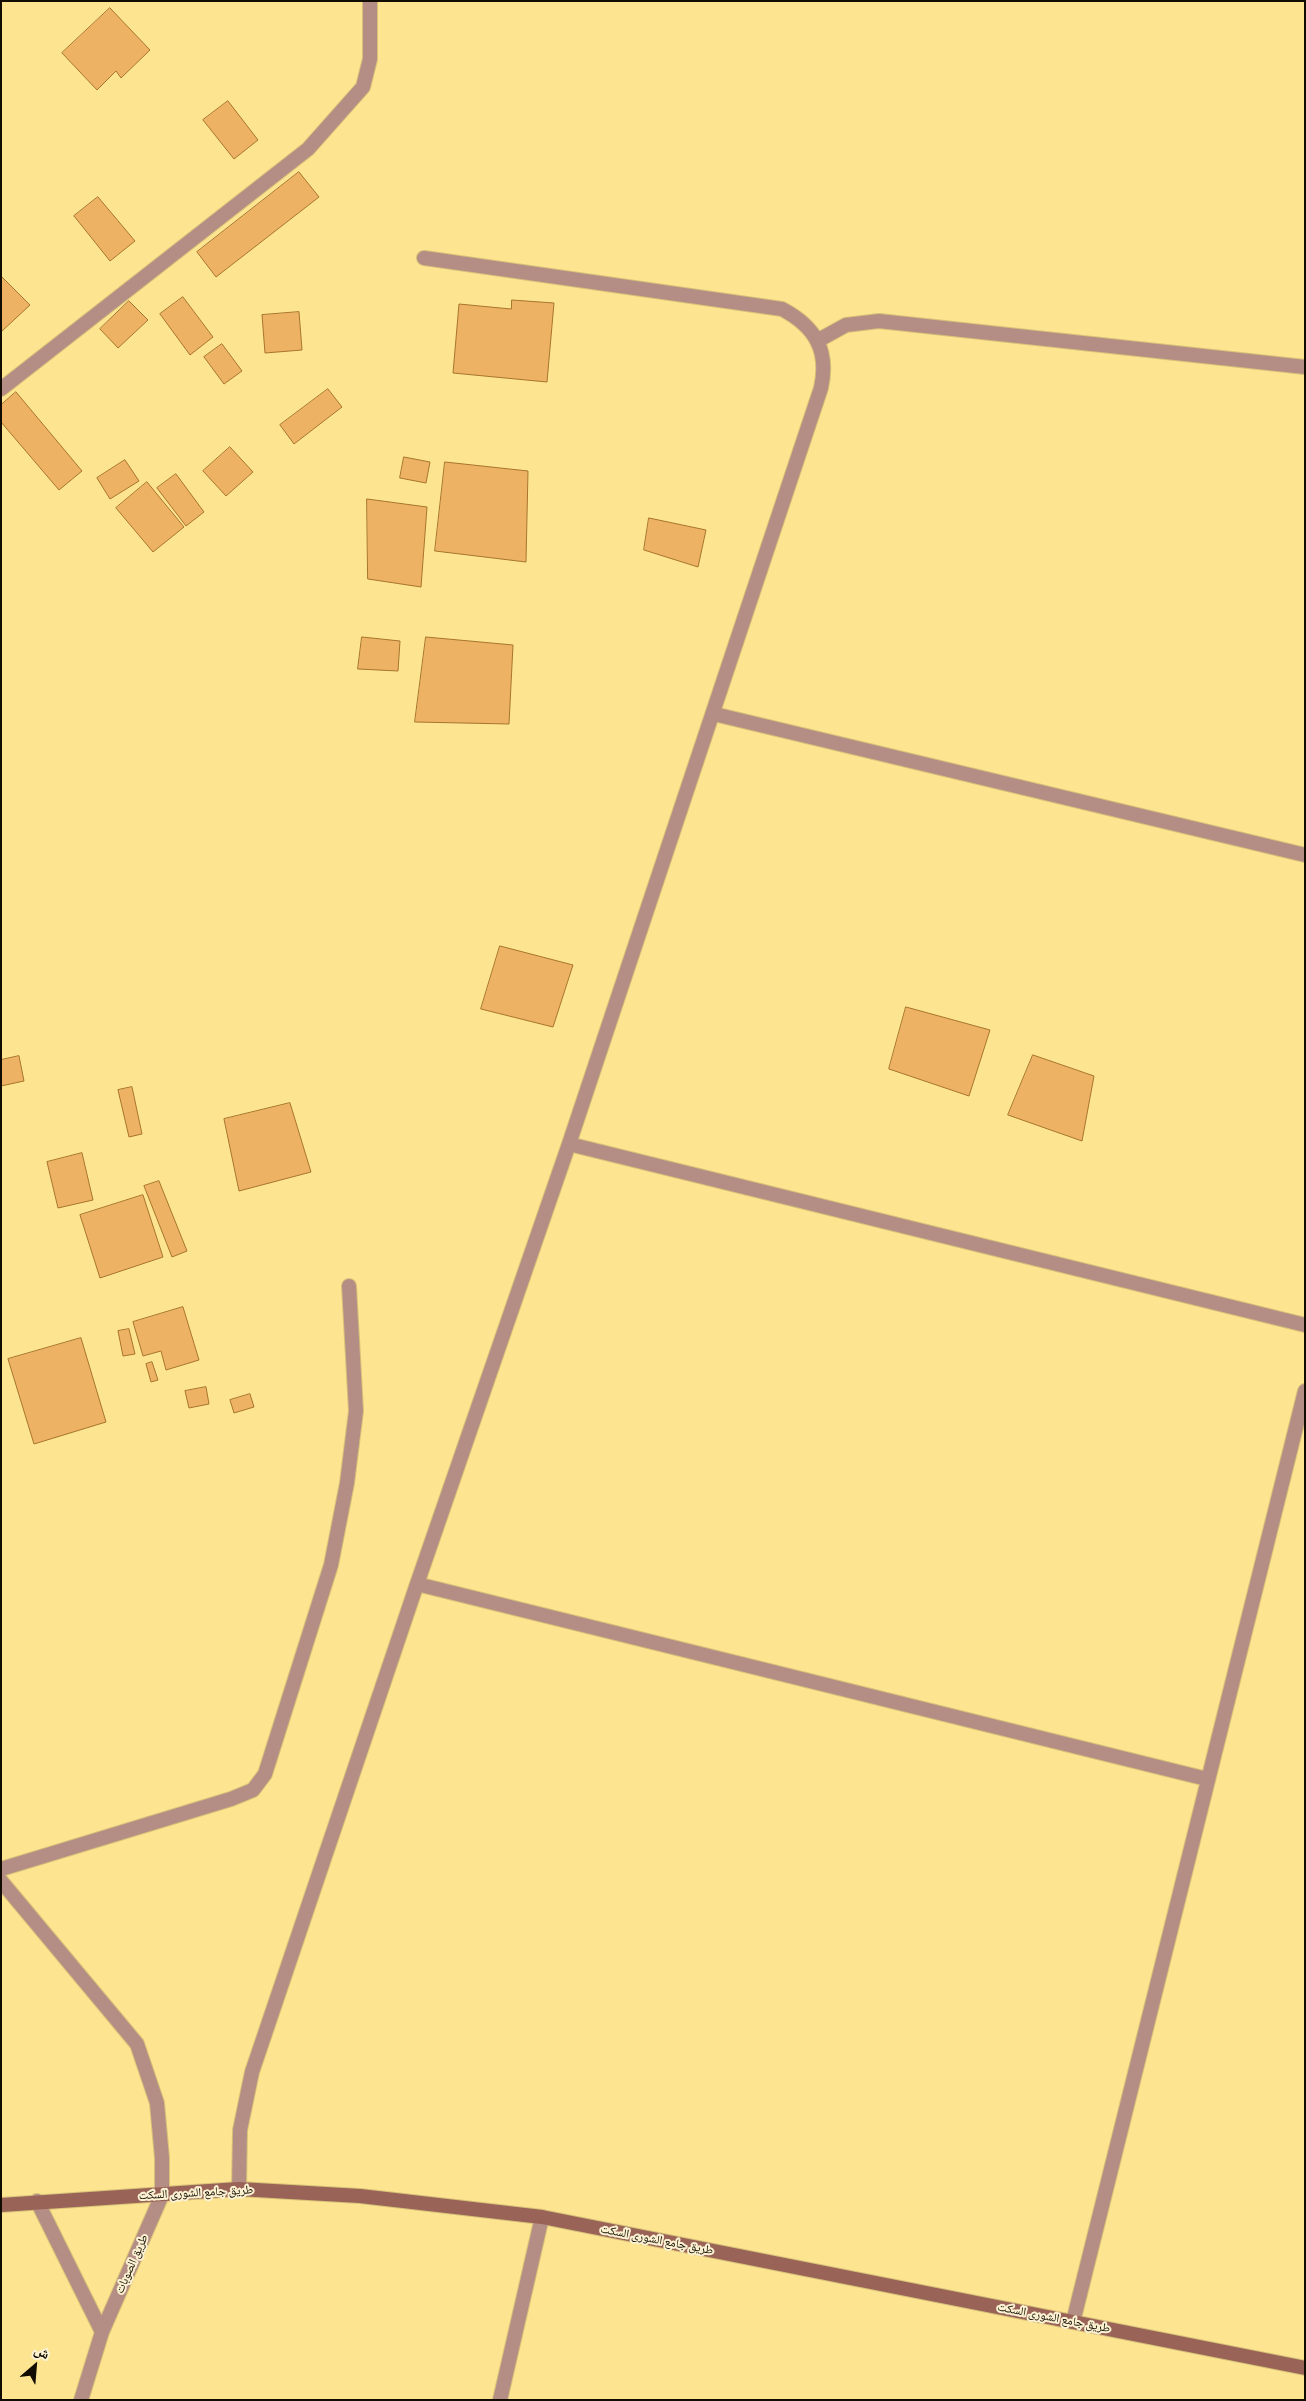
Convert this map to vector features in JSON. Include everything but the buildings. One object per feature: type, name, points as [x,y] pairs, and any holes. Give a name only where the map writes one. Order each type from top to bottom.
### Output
[{"type":"main road","name":"طريق جامع الشورى السكت","points":[[1,2205],[37,2201],[162,2196],[239,2188],[360,2196],[542,2217],[1305,2368]]},
{"type":"street","points":[[1,389],[308,149],[363,87],[370,59],[370,1]]},
{"type":"street","points":[[239,2188],[240,2130],[252,2072],[416,1584],[569,1144],[714,714],[821,388],[824,372],[823,356],[818,341],[809,327],[797,317],[782,309],[424,258]]},
{"type":"street","points":[[818,341],[831,331],[846,324],[879,321],[1305,367]]},
{"type":"street","points":[[714,714],[1305,854]]},
{"type":"street","points":[[569,1144],[1305,1325]]},
{"type":"street","points":[[1,1870],[231,1799],[253,1790],[265,1774],[332,1565],[356,1411],[349,1286]]},
{"type":"street","points":[[1073,2322],[1305,1391]]},
{"type":"street","points":[[416,1584],[1207,1779]]},
{"type":"street","points":[[1,1881],[137,2044],[157,2103],[162,2158],[162,2196]]},
{"type":"street","name":"طريق الصوبات","points":[[81,2400],[102,2332],[162,2196]]},
{"type":"street","points":[[37,2201],[102,2332]]},
{"type":"street","points":[[500,2400],[542,2217]]}]
